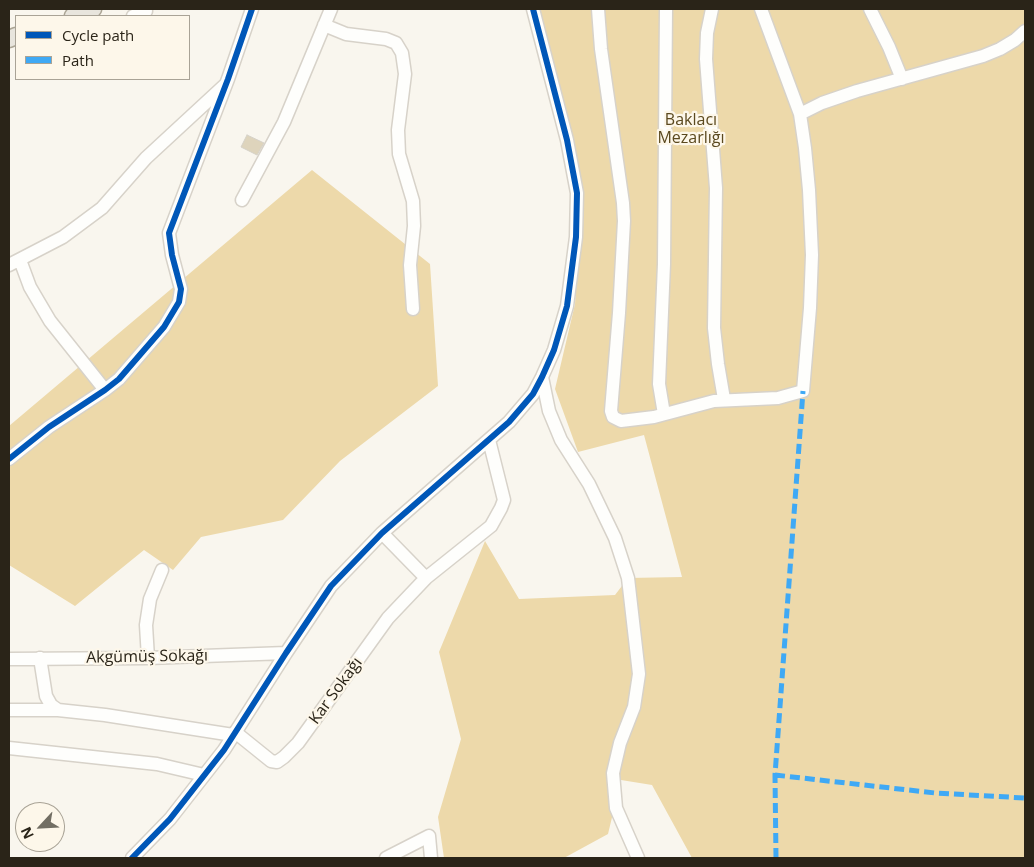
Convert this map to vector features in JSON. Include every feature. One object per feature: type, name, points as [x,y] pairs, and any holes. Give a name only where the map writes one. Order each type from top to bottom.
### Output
[{"type":"main road","points":[[76,15],[93,9]]},
{"type":"street","points":[[136,15],[146,11],[145,9]]},
{"type":"street","points":[[9,459],[49,427],[119,379],[164,327],[179,302],[181,289],[172,255],[170,233],[227,83],[252,9]]},
{"type":"street","points":[[242,200],[284,122],[331,9]]},
{"type":"street","points":[[132,858],[170,819],[204,776],[235,733],[331,586],[382,534],[509,422],[533,394],[542,377],[554,350],[567,306],[576,237],[577,193],[566,140],[533,9]]},
{"type":"street","points":[[598,9],[600,49],[622,184],[624,221],[612,411],[614,417],[621,421],[664,414],[724,399],[778,398],[803,391],[812,256],[809,190],[800,114],[761,9]]},
{"type":"street","points":[[664,414],[659,384],[664,264],[666,9]]},
{"type":"street","points":[[712,9],[706,59],[716,188],[714,328],[724,399]]},
{"type":"street","points":[[870,9],[902,79]]},
{"type":"street","points":[[324,26],[346,34],[386,39],[396,43],[402,53],[405,74],[398,130],[399,154],[413,201],[414,226],[410,265],[413,309]]},
{"type":"street","points":[[800,114],[841,96],[983,56],[1000,49],[1025,31]]},
{"type":"street","points":[[105,390],[50,321],[14,262],[63,236],[102,208],[146,158],[227,83]]},
{"type":"street","points":[[542,377],[549,411],[561,440],[589,484],[615,538],[628,578],[639,674],[634,707],[620,743],[613,773],[616,808],[638,858]]},
{"type":"street","points":[[382,534],[426,578],[491,526],[504,500],[489,440]]},
{"type":"street","points":[[148,658],[146,625],[150,599],[162,570]]},
{"type":"street","name":"Kar Sokağı","points":[[235,733],[271,761],[277,762],[284,758],[298,743],[388,618],[426,578]]},
{"type":"street","name":"Akgümüş Sokağı","points":[[9,658],[148,658],[286,653]]},
{"type":"street","points":[[40,658],[46,696],[51,705],[58,710]]},
{"type":"street","points":[[9,710],[58,710],[235,733]]},
{"type":"street","points":[[9,748],[157,764],[204,776]]},
{"type":"street","points":[[386,858],[430,836],[431,858]]},
{"type":"green space","name":"Baklacı Mezarlığı","points":[[537,9],[1025,9],[1025,858],[692,858],[652,785],[621,780],[608,834],[564,858],[444,858],[438,817],[461,739],[439,652],[485,541],[519,599],[615,595],[628,578],[682,577],[644,435],[578,452],[555,389],[575,304],[582,189]]},
{"type":"green space","points":[[312,170],[430,264],[438,386],[340,461],[283,520],[201,537],[173,570],[144,550],[75,606],[9,565],[9,426]]},
{"type":"building","points":[[247,135],[264,143],[257,155],[241,147]]},
{"type":"marked path","points":[[776,858],[775,775],[803,391]]},
{"type":"marked path","points":[[775,775],[935,793],[1025,798]]},
{"type":"cycle path","points":[[9,459],[49,427],[119,379],[164,327],[179,302],[181,289],[172,255],[169,233],[228,79],[252,9]]},
{"type":"cycle path","points":[[132,858],[170,819],[224,750],[331,586],[382,533],[509,422],[533,394],[542,377],[554,350],[567,306],[576,237],[577,193],[567,140],[533,9]]}]
